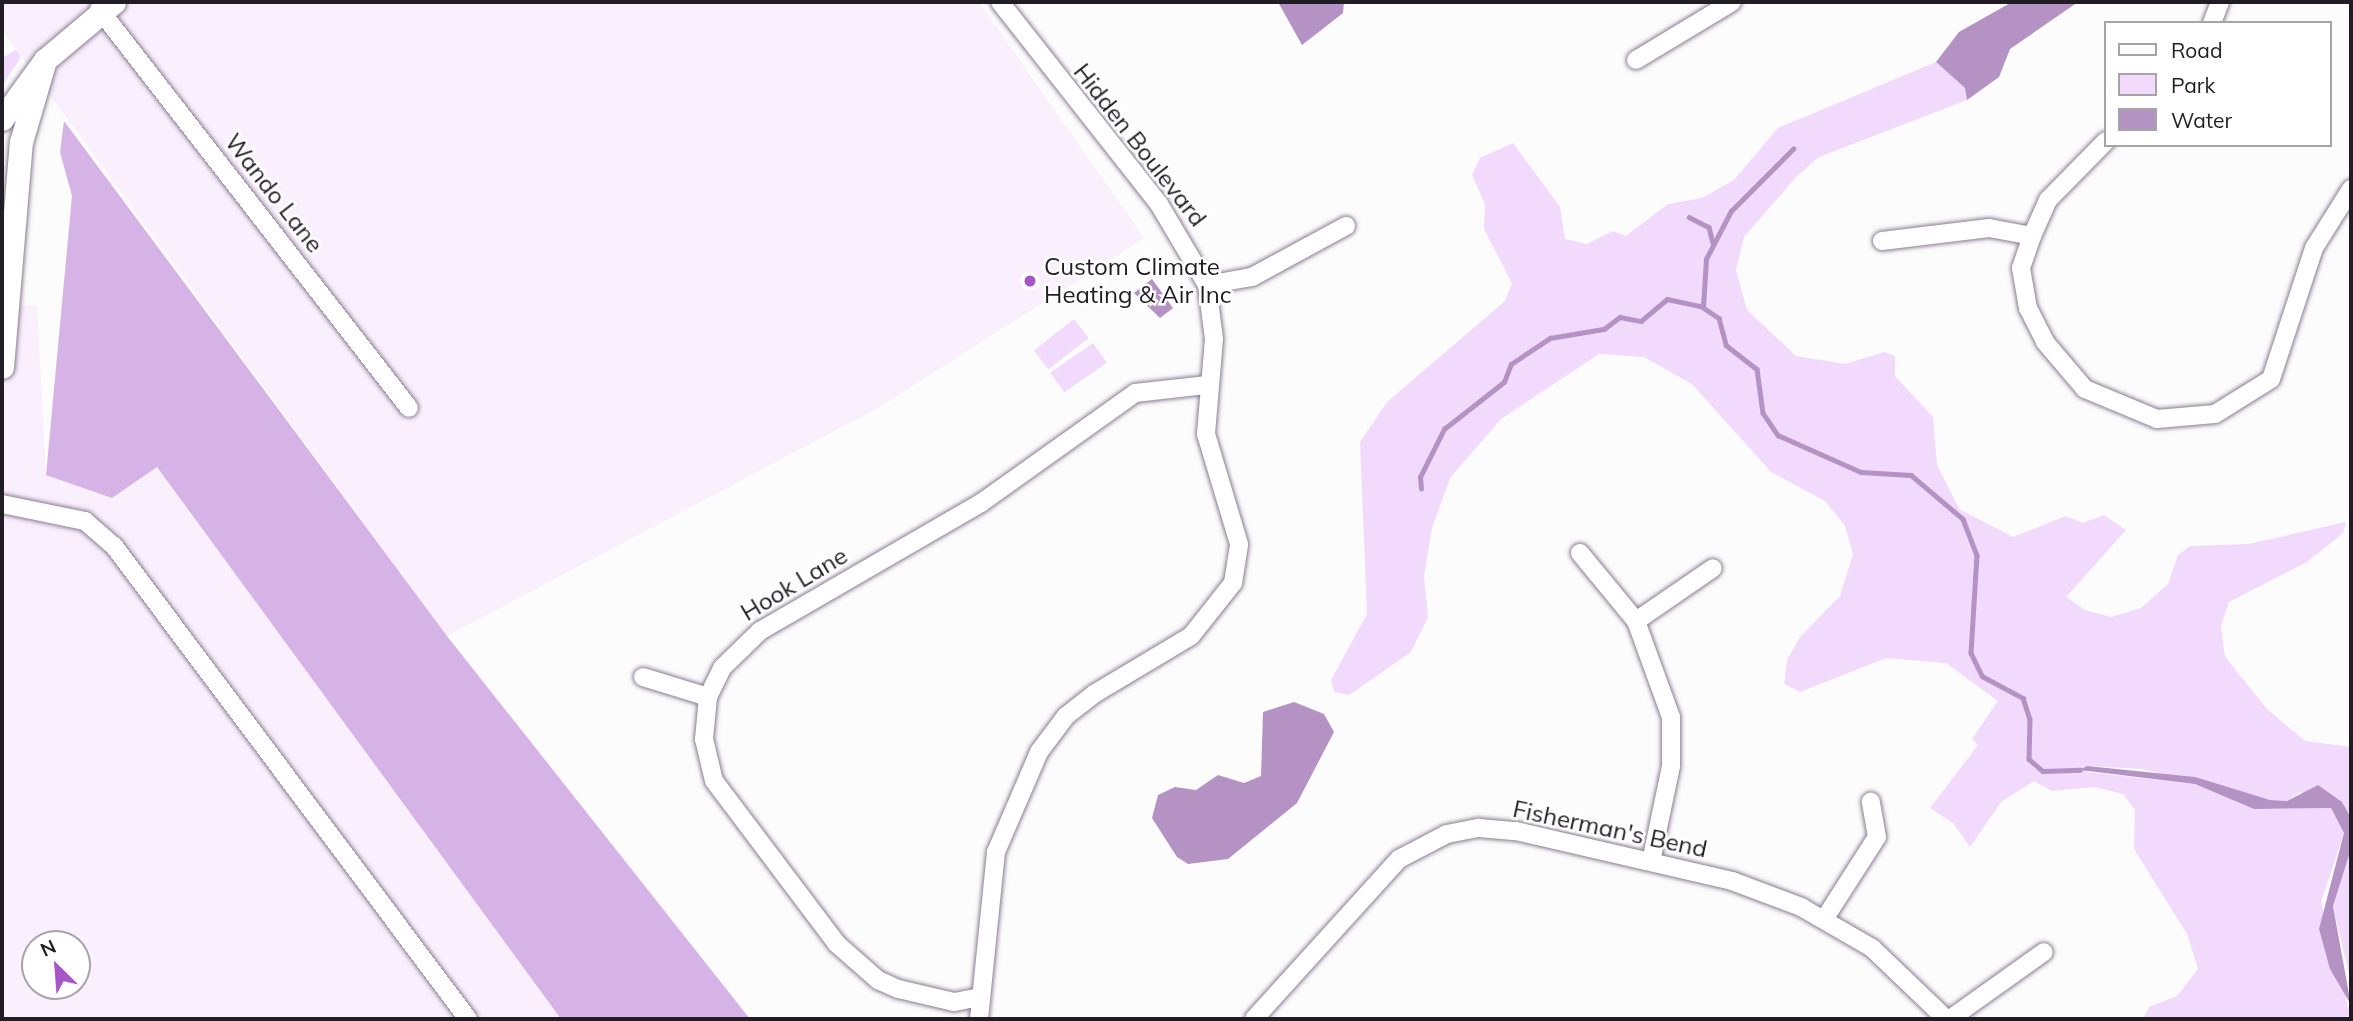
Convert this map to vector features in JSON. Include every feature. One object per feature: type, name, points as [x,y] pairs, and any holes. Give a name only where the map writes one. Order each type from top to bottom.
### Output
[{"type":"main road","points":[[2,119],[45,60],[107,5]]},
{"type":"main road","points":[[2,367],[20,142],[45,60]]},
{"type":"street","name":"Hidden Boulevard","points":[[979,1019],[996,852],[1039,752],[1066,716],[1094,694],[1191,636],[1233,583],[1239,544],[1206,434],[1206,386],[1214,339],[1207,285],[1160,204],[1000,2]]},
{"type":"street","points":[[1636,60],[1732,2]]},
{"type":"street","points":[[2213,21],[2220,2]]},
{"type":"street","name":"Wando Lane","points":[[107,5],[409,408]]},
{"type":"street","points":[[2104,143],[2048,200],[2021,268],[2028,308],[2045,342],[2085,389],[2157,419],[2215,414],[2271,379],[2314,248],[2351,189]]},
{"type":"street","points":[[1207,285],[1252,277],[1346,226]]},
{"type":"street","points":[[1882,241],[1989,228],[2032,236]]},
{"type":"street","name":"Hook Lane","points":[[980,997],[954,1002],[898,989],[878,980],[837,944],[714,781],[705,739],[708,697],[722,668],[760,631],[981,503],[1135,393],[1206,386]]},
{"type":"street","points":[[2,504],[74,517],[114,545],[468,1019]]},
{"type":"street","points":[[1580,553],[1636,621],[1671,717],[1671,766],[1651,862]]},
{"type":"street","points":[[1636,621],[1713,568]]},
{"type":"street","points":[[643,677],[708,697]]},
{"type":"street","points":[[1825,918],[1877,837],[1871,802]]},
{"type":"street","name":"Fisherman's Bend","points":[[1255,1019],[1377,878],[1427,841],[1479,828],[1516,831],[1732,881],[1825,918],[1881,956],[1948,1019]]},
{"type":"street","points":[[1948,1019],[2044,952]]},
{"type":"shaded area","points":[[2,2],[979,2],[1144,238],[878,408],[447,636],[2,30]]},
{"type":"shaded area","points":[[64,121],[447,636],[750,1019],[561,1019],[157,467],[112,498],[46,475],[72,196],[60,152]]},
{"type":"shaded area","points":[[2,304],[37,306],[46,475],[156,466],[561,1019],[2,1019]]},
{"type":"green space","points":[[16,50],[21,57],[2,86],[2,58]]},
{"type":"green space","points":[[1936,62],[1965,88],[1967,100],[1819,157],[1797,176],[1744,237],[1736,270],[1747,310],[1796,356],[1845,364],[1884,352],[1895,356],[1895,376],[1933,417],[1937,465],[1959,509],[2013,537],[2066,516],[2083,523],[2104,515],[2126,530],[2066,597],[2085,610],[2111,617],[2141,608],[2168,584],[2178,555],[2190,546],[2249,544],[2346,522],[2343,533],[2307,562],[2229,602],[2221,626],[2225,657],[2267,709],[2305,741],[2351,747],[2351,818],[2300,792],[2287,801],[2270,800],[2143,769],[2087,766],[2086,772],[2195,784],[2254,809],[2331,808],[2344,833],[2321,902],[2351,1019],[2143,1019],[2149,1007],[2177,996],[2198,969],[2187,934],[2134,849],[2135,810],[2123,794],[2095,787],[2052,791],[2034,781],[2001,802],[1970,847],[1953,823],[1930,808],[1978,745],[1972,739],[1998,701],[1946,663],[1886,658],[1800,692],[1784,684],[1787,660],[1801,636],[1840,596],[1853,554],[1845,526],[1825,501],[1771,472],[1692,384],[1644,357],[1599,354],[1501,419],[1450,478],[1432,528],[1424,576],[1428,617],[1411,652],[1349,695],[1334,692],[1331,680],[1367,614],[1360,442],[1387,402],[1505,301],[1512,283],[1484,229],[1485,204],[1472,175],[1480,158],[1513,143],[1560,207],[1565,239],[1587,244],[1613,231],[1626,236],[1668,204],[1702,198],[1734,180],[1778,128]]},
{"type":"green space","points":[[1074,319],[1089,338],[1049,369],[1034,350]]},
{"type":"green space","points":[[1093,343],[1107,363],[1064,392],[1050,373]]},
{"type":"green space","points":[[2351,849],[2351,983],[2333,906]]},
{"type":"water","points":[[1278,2],[1344,2],[1343,13],[1302,45]]},
{"type":"water","points":[[2012,2],[2078,2],[2010,49],[1999,77],[1967,100],[1965,88],[1936,62],[1959,32]]},
{"type":"water","points":[[1152,279],[1173,308],[1160,318],[1134,293]]},
{"type":"water","points":[[1294,702],[1324,714],[1334,732],[1297,803],[1228,859],[1188,864],[1177,857],[1152,818],[1158,795],[1175,787],[1196,790],[1218,775],[1244,783],[1261,776],[1263,712]]},
{"type":"water","points":[[2087,766],[2195,777],[2270,800],[2287,801],[2318,785],[2342,802],[2351,818],[2351,849],[2333,906],[2351,1005],[2330,969],[2319,929],[2344,833],[2331,808],[2254,809],[2195,784],[2080,770]]},
{"type":"waterway","points":[[1703,307],[1706,259],[1731,211],[1793,149]]},
{"type":"waterway","points":[[1689,217],[1709,227],[1713,243]]},
{"type":"waterway","points":[[1421,489],[1420,477],[1444,429],[1504,382],[1511,364],[1550,338],[1604,329],[1620,317],[1641,321],[1667,299],[1701,306],[1719,318],[1726,345],[1757,369],[1763,413],[1778,435],[1861,472],[1911,475],[1963,519],[1977,555],[1971,653],[1982,676],[2023,698],[2030,719],[2029,759],[2043,771],[2080,770]]},
{"type":"place","name":"Custom Climate Heating & Air Inc","points":[[1030,281]]}]
